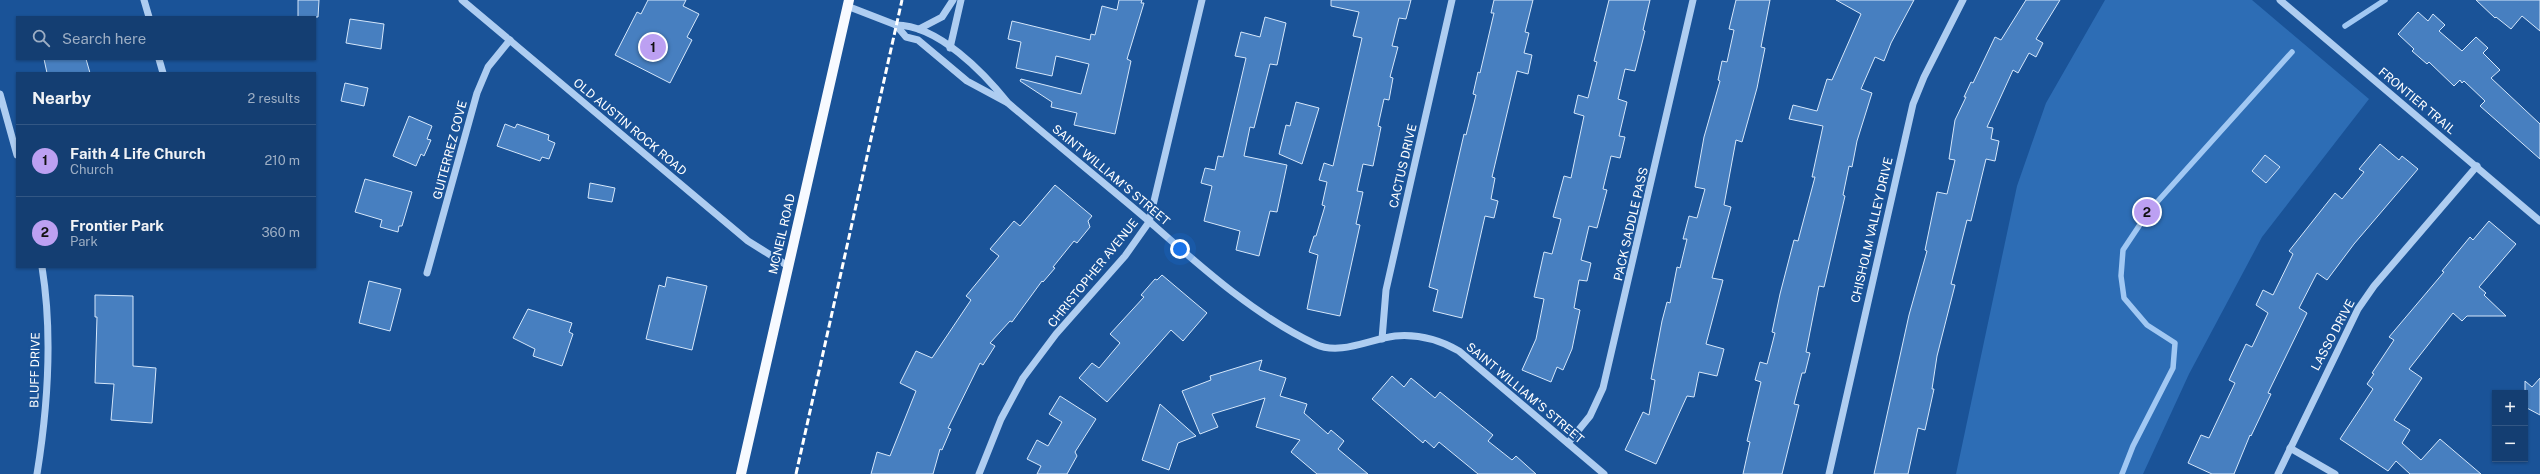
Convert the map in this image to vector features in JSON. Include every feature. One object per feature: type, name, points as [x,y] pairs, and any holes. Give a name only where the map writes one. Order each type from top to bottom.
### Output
[{"type":"main road","name":"MCNEIL ROAD","points":[[741,474],[848,3]]},
{"type":"street","points":[[144,0],[148,16]]},
{"type":"street","name":"OLD AUSTIN ROCK ROAD","points":[[462,0],[748,241],[788,266]]},
{"type":"street","points":[[919,29],[942,17],[953,0]]},
{"type":"street","points":[[950,48],[961,0]]},
{"type":"street","name":"CHRISTOPHER AVENUE","points":[[979,474],[1001,418],[1023,378],[1056,334],[1125,256],[1149,222],[1202,0]]},
{"type":"street","name":"CACTUS DRIVE","points":[[1382,339],[1386,290],[1452,0]]},
{"type":"street","name":"PACK SADDLE PASS","points":[[1568,443],[1590,416],[1603,388],[1693,0]]},
{"type":"street","name":"CHISHOLM VALLEY DRIVE","points":[[1829,474],[1911,112],[1924,77],[1963,0]]},
{"type":"street","name":"FRONTIER TRAIL","points":[[2280,0],[2540,221]]},
{"type":"street","name":"SAINT WILLIAM'S STREET","points":[[848,3],[896,25],[909,25],[931,34],[950,48],[986,76],[1008,103],[1193,261],[1238,296],[1316,344],[1335,348],[1382,339],[1418,336],[1434,340],[1459,351],[1604,474]]},
{"type":"street","name":"SAINT WILLIAM'S STREET","points":[[896,25],[906,37],[918,40],[967,81],[1008,103]]},
{"type":"street","name":"GUITERREZ COVE","points":[[427,273],[477,93],[488,66],[510,40]]},
{"type":"street","points":[[159,60],[163,72]]},
{"type":"street","points":[[0,94],[16,151]]},
{"type":"street","name":"LASSO DRIVE","points":[[2278,474],[2358,309],[2374,286],[2477,166]]},
{"type":"street","name":"BLUFF DRIVE","points":[[37,474],[44,432],[48,384],[47,321],[42,268]]},
{"type":"street","points":[[2290,448],[2335,474]]},
{"type":"shaded area","points":[[2105,0],[2252,0],[2369,99],[2262,237],[2189,374],[2143,474],[1956,474],[2017,186],[2046,103]]},
{"type":"building","points":[[298,0],[319,0],[318,17],[298,16]]},
{"type":"building","points":[[648,0],[686,0],[683,6],[699,14],[687,37],[692,40],[670,83],[615,55],[637,12],[641,14]]},
{"type":"building","points":[[1119,0],[1142,0],[1141,3],[1144,3],[1127,59],[1131,61],[1115,134],[1074,125],[1077,113],[1051,107],[1052,102],[1020,81],[1021,79],[1081,94],[1089,64],[1056,56],[1052,76],[1016,68],[1021,42],[1008,39],[1012,21],[1090,40],[1091,34],[1095,35],[1102,6],[1117,10]]},
{"type":"building","points":[[1331,0],[1411,0],[1406,19],[1399,18],[1392,46],[1398,47],[1390,77],[1393,78],[1389,100],[1384,99],[1378,126],[1381,127],[1373,166],[1363,164],[1357,191],[1363,192],[1356,224],[1360,225],[1340,316],[1307,309],[1318,255],[1309,252],[1314,236],[1316,236],[1325,206],[1322,205],[1327,182],[1319,180],[1324,163],[1333,166],[1362,38],[1353,36],[1359,12],[1331,6]]},
{"type":"building","points":[[1494,0],[1533,0],[1525,32],[1529,33],[1524,53],[1532,55],[1528,74],[1517,71],[1492,177],[1495,178],[1491,199],[1498,201],[1494,218],[1485,216],[1462,318],[1433,311],[1438,290],[1429,287],[1464,134],[1466,135],[1476,95],[1473,94],[1478,72],[1480,73],[1494,13],[1491,13]]},
{"type":"building","points":[[1609,0],[1650,0],[1643,30],[1645,31],[1635,71],[1625,69],[1618,99],[1627,102],[1619,136],[1625,137],[1620,158],[1611,156],[1603,189],[1607,190],[1597,228],[1589,226],[1581,260],[1591,263],[1587,281],[1579,280],[1574,308],[1580,310],[1572,349],[1563,370],[1557,367],[1551,382],[1522,370],[1536,339],[1544,299],[1534,297],[1544,252],[1552,254],[1561,219],[1553,217],[1564,176],[1571,178],[1584,116],[1574,113],[1578,95],[1588,98],[1597,62],[1594,61]]},
{"type":"building","points":[[1736,0],[1770,0],[1761,47],[1765,48],[1757,88],[1742,142],[1736,140],[1724,205],[1731,207],[1712,278],[1723,280],[1706,344],[1724,349],[1717,376],[1699,372],[1694,397],[1687,396],[1656,464],[1625,450],[1643,412],[1649,415],[1655,380],[1651,379],[1662,321],[1667,302],[1670,303],[1677,267],[1680,268],[1687,239],[1683,239],[1689,216],[1697,218],[1705,189],[1695,187],[1704,137],[1720,81],[1718,80],[1722,61],[1727,62],[1734,30],[1729,29]]},
{"type":"building","points":[[1836,0],[1914,0],[1891,43],[1884,61],[1875,57],[1861,89],[1872,93],[1857,141],[1852,167],[1849,166],[1843,195],[1845,196],[1824,287],[1819,286],[1806,352],[1810,353],[1805,373],[1802,373],[1794,404],[1799,405],[1782,474],[1743,474],[1750,442],[1747,441],[1761,382],[1755,380],[1760,362],[1767,364],[1775,333],[1772,332],[1780,294],[1794,240],[1798,241],[1815,177],[1812,177],[1823,126],[1789,119],[1793,105],[1817,111],[1827,79],[1832,80],[1861,14]]},
{"type":"building","points":[[2026,0],[2060,0],[2036,39],[2043,43],[2036,57],[2029,53],[2018,73],[2013,70],[1987,127],[1993,128],[1991,139],[1999,141],[1995,161],[1986,159],[1971,221],[1967,220],[1951,284],[1955,285],[1937,356],[1932,389],[1934,389],[1925,430],[1918,428],[1908,474],[1874,474],[1909,315],[1927,251],[1925,250],[1937,192],[1947,194],[1955,160],[1949,159],[1955,120],[1966,97],[1964,97],[1971,82],[1973,83],[1995,37],[2001,40]]},
{"type":"building","points":[[2476,0],[2540,0],[2540,31],[2522,16],[2511,29],[2496,17],[2495,18]]},
{"type":"building","points":[[2418,12],[2428,21],[2433,14],[2445,25],[2439,31],[2462,51],[2476,37],[2488,48],[2483,53],[2500,70],[2491,78],[2540,124],[2540,159],[2480,106],[2485,101],[2464,81],[2462,83],[2460,80],[2454,86],[2429,62],[2427,64],[2412,51],[2414,49],[2398,34]]},
{"type":"building","points":[[1265,17],[1286,23],[1277,65],[1270,64],[1254,128],[1250,127],[1244,156],[1287,165],[1277,212],[1270,211],[1259,256],[1236,250],[1240,231],[1204,221],[1212,186],[1201,183],[1205,168],[1215,170],[1218,156],[1223,157],[1246,58],[1235,56],[1241,32],[1260,37]]},
{"type":"building","points":[[350,19],[384,24],[381,49],[346,43]]},
{"type":"building","points":[[44,60],[86,60],[90,72],[47,72]]},
{"type":"building","points":[[345,83],[368,88],[364,106],[341,101]]},
{"type":"building","points":[[1296,102],[1319,108],[1302,164],[1279,154],[1286,125],[1290,126]]},
{"type":"building","points":[[409,116],[432,126],[427,139],[431,140],[424,156],[421,154],[416,166],[393,156]]},
{"type":"building","points":[[505,124],[515,128],[517,124],[549,135],[548,140],[555,143],[549,159],[542,157],[540,161],[497,146]]},
{"type":"building","points":[[2380,144],[2399,160],[2402,156],[2418,169],[2354,244],[2327,280],[2317,273],[2299,308],[2307,313],[2268,393],[2271,394],[2251,436],[2250,435],[2234,474],[2212,474],[2188,463],[2201,435],[2209,438],[2235,383],[2229,380],[2246,344],[2252,347],[2268,313],[2256,305],[2263,290],[2273,295],[2293,254],[2289,251],[2335,193],[2342,199],[2364,172],[2359,169]]},
{"type":"building","points":[[2265,155],[2280,167],[2266,183],[2252,171]]},
{"type":"building","points":[[365,179],[412,192],[402,226],[399,226],[398,232],[380,227],[382,220],[355,212]]},
{"type":"building","points":[[590,183],[615,188],[612,202],[588,198]]},
{"type":"building","points":[[1055,185],[1092,216],[1088,221],[1090,227],[1077,243],[1074,241],[1053,267],[1055,268],[1043,282],[1042,281],[1012,322],[1010,321],[990,343],[995,346],[983,365],[980,363],[948,428],[951,429],[942,450],[940,449],[933,474],[871,474],[877,452],[890,456],[916,391],[900,383],[916,351],[932,358],[971,300],[966,296],[999,256],[990,249],[1014,221],[1020,226]]},
{"type":"building","points":[[2489,221],[2516,244],[2479,287],[2486,293],[2484,295],[2506,316],[2467,316],[2462,321],[2453,313],[2409,369],[2422,378],[2394,420],[2410,430],[2402,443],[2421,460],[2440,439],[2481,474],[2410,474],[2396,461],[2388,471],[2340,439],[2373,389],[2367,384],[2374,374],[2372,373],[2394,340],[2389,337],[2444,272],[2442,271],[2470,237],[2473,240]]},
{"type":"building","points":[[1162,275],[1207,313],[1183,341],[1171,330],[1107,402],[1079,378],[1092,363],[1099,368],[1120,343],[1110,334],[1144,297],[1141,295],[1155,279],[1157,280]]},
{"type":"building","points":[[667,277],[707,286],[692,350],[646,339],[659,285],[665,287]]},
{"type":"building","points":[[369,281],[401,289],[390,331],[359,323]]},
{"type":"building","points":[[95,295],[133,296],[133,366],[156,368],[152,423],[111,420],[114,384],[95,383],[97,317],[95,317]]},
{"type":"building","points":[[528,309],[572,323],[569,332],[573,334],[562,366],[533,356],[535,349],[513,338]]},
{"type":"building","points":[[1262,360],[1259,370],[1286,378],[1280,396],[1307,404],[1304,413],[1328,434],[1331,430],[1344,441],[1338,449],[1368,474],[1317,474],[1291,452],[1300,440],[1256,427],[1265,398],[1212,414],[1218,427],[1200,434],[1182,391],[1211,380],[1210,376]]},
{"type":"building","points":[[1392,376],[1404,387],[1411,378],[1435,398],[1440,392],[1493,435],[1488,441],[1512,460],[1516,456],[1536,474],[1478,474],[1439,442],[1434,448],[1425,440],[1423,443],[1372,399]]},
{"type":"building","points":[[2540,378],[2540,415],[2528,409],[2528,390],[2525,390],[2525,381],[2532,387]]},
{"type":"building","points":[[1060,396],[1096,419],[1075,452],[1077,456],[1067,474],[1037,474],[1041,466],[1027,459],[1037,440],[1048,446],[1062,422],[1049,414]]},
{"type":"building","points":[[1160,404],[1196,436],[1178,443],[1169,470],[1142,460]]},
{"type":"waterway","points":[[2345,26],[2385,0]]},
{"type":"waterway","points":[[2122,474],[2133,446],[2173,368],[2175,343],[2147,325],[2124,298],[2121,276],[2123,250],[2149,211],[2292,52]]},
{"type":"railway","points":[[796,474],[902,0]]},
{"type":"place","name":"Faith 4 Life Church","points":[[653,47]]},
{"type":"place","name":"Frontier Park","points":[[2147,212]]}]
